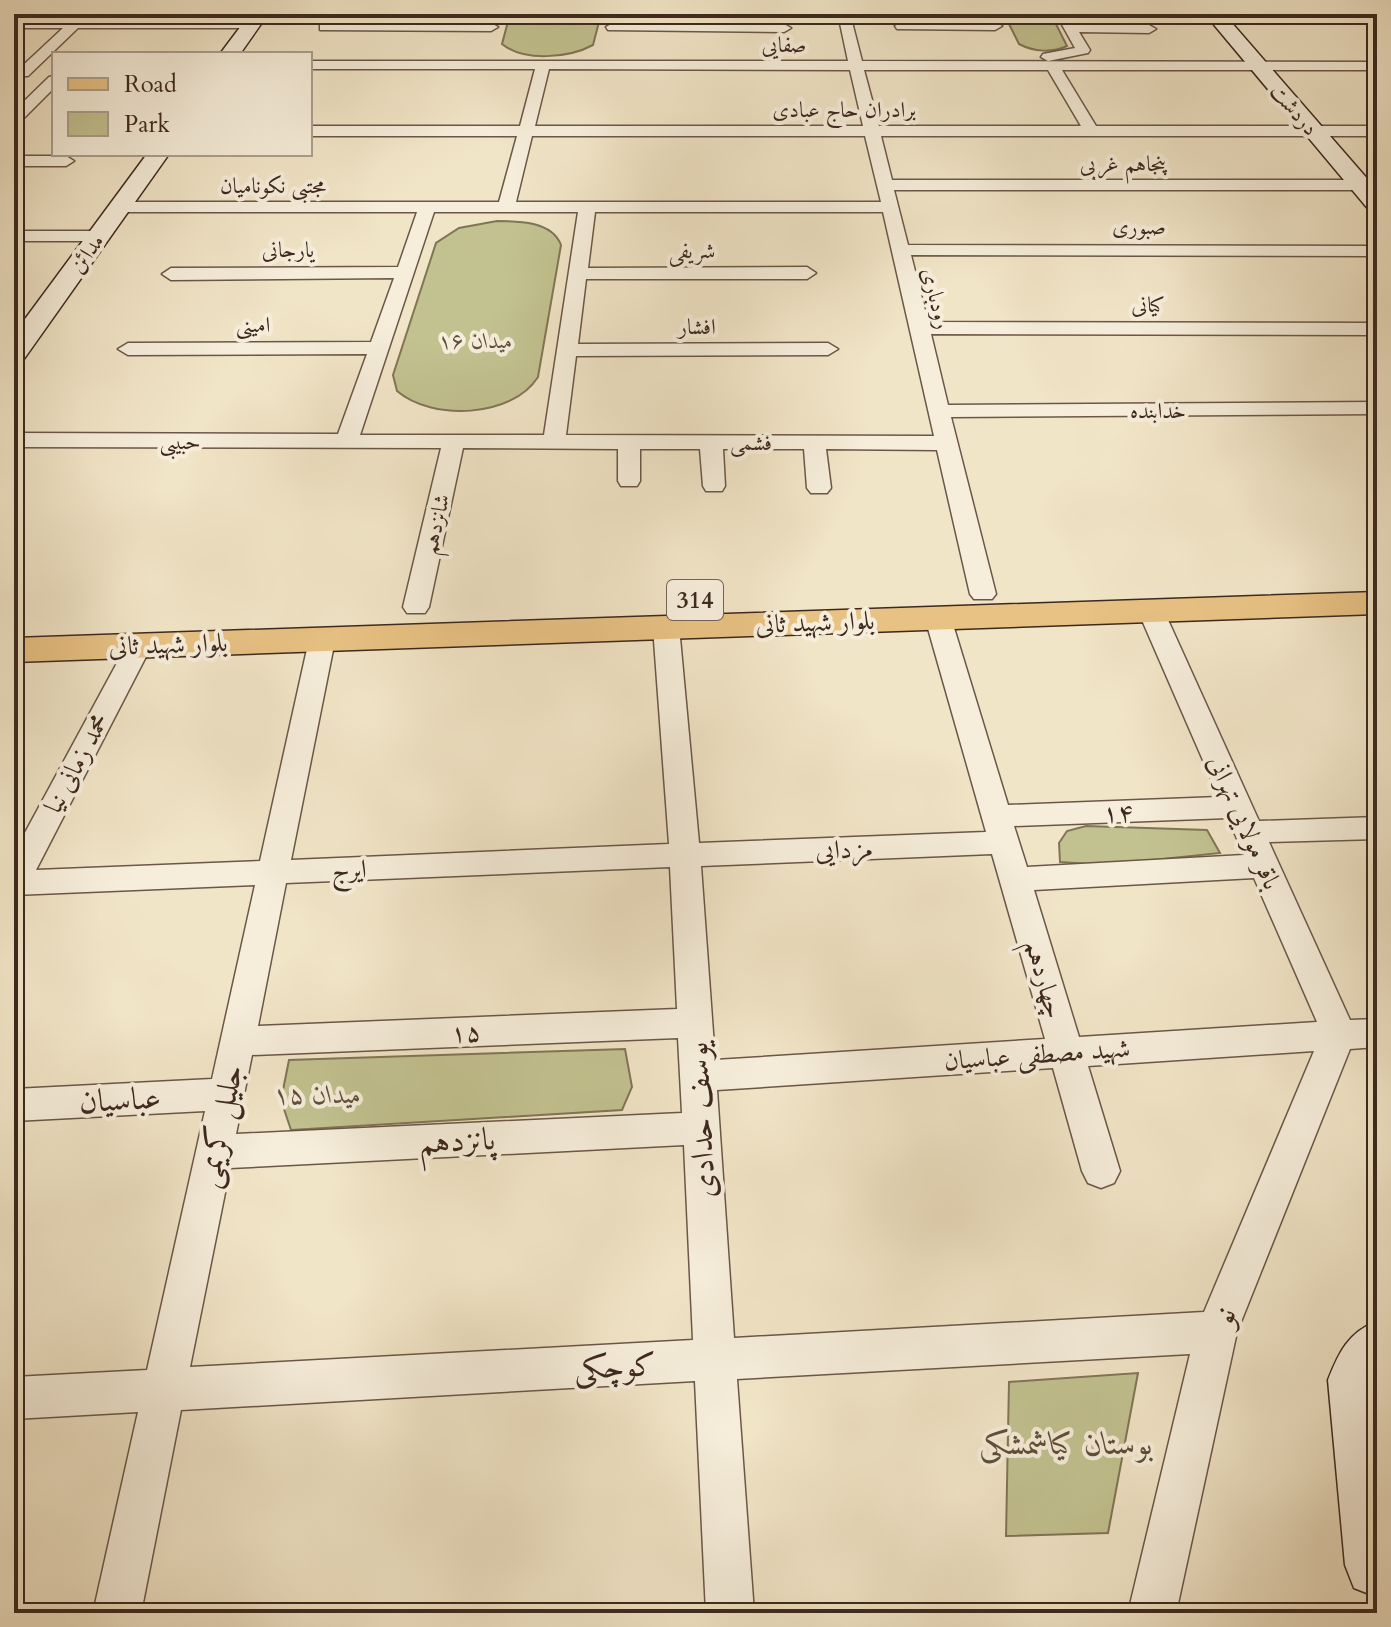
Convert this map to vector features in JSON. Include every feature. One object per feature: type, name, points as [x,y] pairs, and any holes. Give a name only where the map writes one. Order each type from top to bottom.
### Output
[{"type":"main road","name":"دردشت","points":[[1214,14],[1314,131],[1369,185],[1377,205]]},
{"type":"main road","points":[[231,52],[256,19]]},
{"type":"main road","name":"مدائن","points":[[14,353],[157,156]]},
{"type":"main road","name":"بلوار شهید ثانی","points":[[14,650],[322,640],[586,616],[983,594],[1377,581]]},
{"type":"main road","name":"بلوار شهید ثانی","points":[[14,625],[416,607],[586,616],[666,627],[1377,603]]},
{"type":"main road","points":[[1377,1350],[1357,1380],[1377,1565]]},
{"type":"street","name":"رودباری","points":[[844,14],[983,594]]},
{"type":"street","points":[[1062,14],[1093,66]]},
{"type":"street","points":[[14,24],[80,19],[256,19]]},
{"type":"street","points":[[18,73],[80,19]]},
{"type":"street","points":[[902,26],[998,32],[1044,57],[1083,50]]},
{"type":"street","points":[[325,27],[489,32],[478,66]]},
{"type":"street","points":[[607,66],[612,32],[784,28]]},
{"type":"street","points":[[1070,28],[1149,29]]},
{"type":"street","points":[[998,32],[1014,66]]},
{"type":"street","name":"صفایی","points":[[312,65],[1377,66]]},
{"type":"street","points":[[506,207],[543,66]]},
{"type":"street","points":[[1053,66],[1091,131]]},
{"type":"street","points":[[18,73],[52,77]]},
{"type":"street","points":[[16,118],[52,79]]},
{"type":"street","points":[[16,118],[42,116]]},
{"type":"street","name":"برادران حاج عبادی","points":[[312,131],[1377,131]]},
{"type":"street","points":[[14,161],[66,161]]},
{"type":"street","name":"پنجاهم غربی","points":[[885,185],[1369,185]]},
{"type":"street","name":"مجتبی نکونامیان","points":[[119,207],[427,207]]},
{"type":"street","points":[[587,207],[554,442],[347,441],[427,207],[506,207],[587,207],[890,207]]},
{"type":"street","points":[[14,236],[98,236]]},
{"type":"street","name":"صبوری","points":[[901,250],[1377,251]]},
{"type":"street","name":"یارجانی","points":[[171,274],[405,272]]},
{"type":"street","name":"شریفی","points":[[578,274],[807,273]]},
{"type":"street","name":"کیانی","points":[[920,328],[1377,329]]},
{"type":"street","name":"امینی","points":[[128,349],[379,348]]},
{"type":"street","name":"افشار","points":[[567,350],[828,349]]},
{"type":"street","name":"خدابنده","points":[[940,411],[1377,408]]},
{"type":"street","name":"حبیبی","points":[[14,440],[347,441]]},
{"type":"street","name":"شانزدهم","points":[[416,607],[454,441]]},
{"type":"street","name":"فشمی","points":[[554,442],[947,443]]},
{"type":"street","points":[[629,442],[629,481]]},
{"type":"street","points":[[711,442],[714,486]]},
{"type":"street","points":[[814,442],[819,488]]},
{"type":"street","name":"باقر مولایی تهرانی","points":[[1151,611],[1264,866],[1358,1034]]},
{"type":"street","name":"چهاردهم","points":[[938,618],[1101,1171]]},
{"type":"street","name":"یوسف حدادی","points":[[666,627],[685,855],[730,1613]]},
{"type":"street","name":"جلیل کریمی","points":[[117,1613],[322,640]]},
{"type":"street","name":"محمد زمانی نیا","points":[[14,882],[139,645]]},
{"type":"street","points":[[1244,820],[1377,828]]},
{"type":"street","name":"۱۴","points":[[1000,829],[1244,820]]},
{"type":"street","name":"مزدایی","points":[[685,855],[1000,829]]},
{"type":"street","name":"ایرج","points":[[14,882],[685,855]]},
{"type":"street","points":[[1015,879],[1264,866]]},
{"type":"street","name":"۱۵","points":[[237,1041],[695,1023]]},
{"type":"street","name":"شهید مصطفی عباسیان","points":[[698,1076],[1358,1034]]},
{"type":"street","name":"نو","points":[[1152,1613],[1216,1332],[1358,1034]]},
{"type":"street","name":"عباسیان","points":[[14,1105],[226,1094]]},
{"type":"street","name":"پانزدهم","points":[[213,1152],[701,1128]]},
{"type":"street","name":"کوچکی","points":[[14,1398],[1216,1332]]},
{"type":"green space","points":[[510,14],[601,14],[593,45],[572,53],[534,56],[511,50],[502,44]]},
{"type":"green space","points":[[1004,14],[1051,14],[1067,46],[1043,51],[1019,44]]},
{"type":"green space","name":"میدان ۱۶","points":[[497,221],[524,222],[542,227],[557,237],[561,245],[538,377],[526,391],[510,401],[471,411],[450,411],[412,401],[397,391],[393,375],[436,243],[459,228]]},
{"type":"green space","points":[[1086,826],[1207,830],[1220,853],[1105,865],[1060,862],[1059,843],[1067,831]]},
{"type":"green space","name":"میدان ۱۵","points":[[625,1049],[632,1087],[622,1110],[291,1130],[281,1100],[289,1060]]},
{"type":"green space","name":"بوستان کیاشمشکی","points":[[1138,1373],[1108,1533],[1006,1536],[1009,1382]]}]
